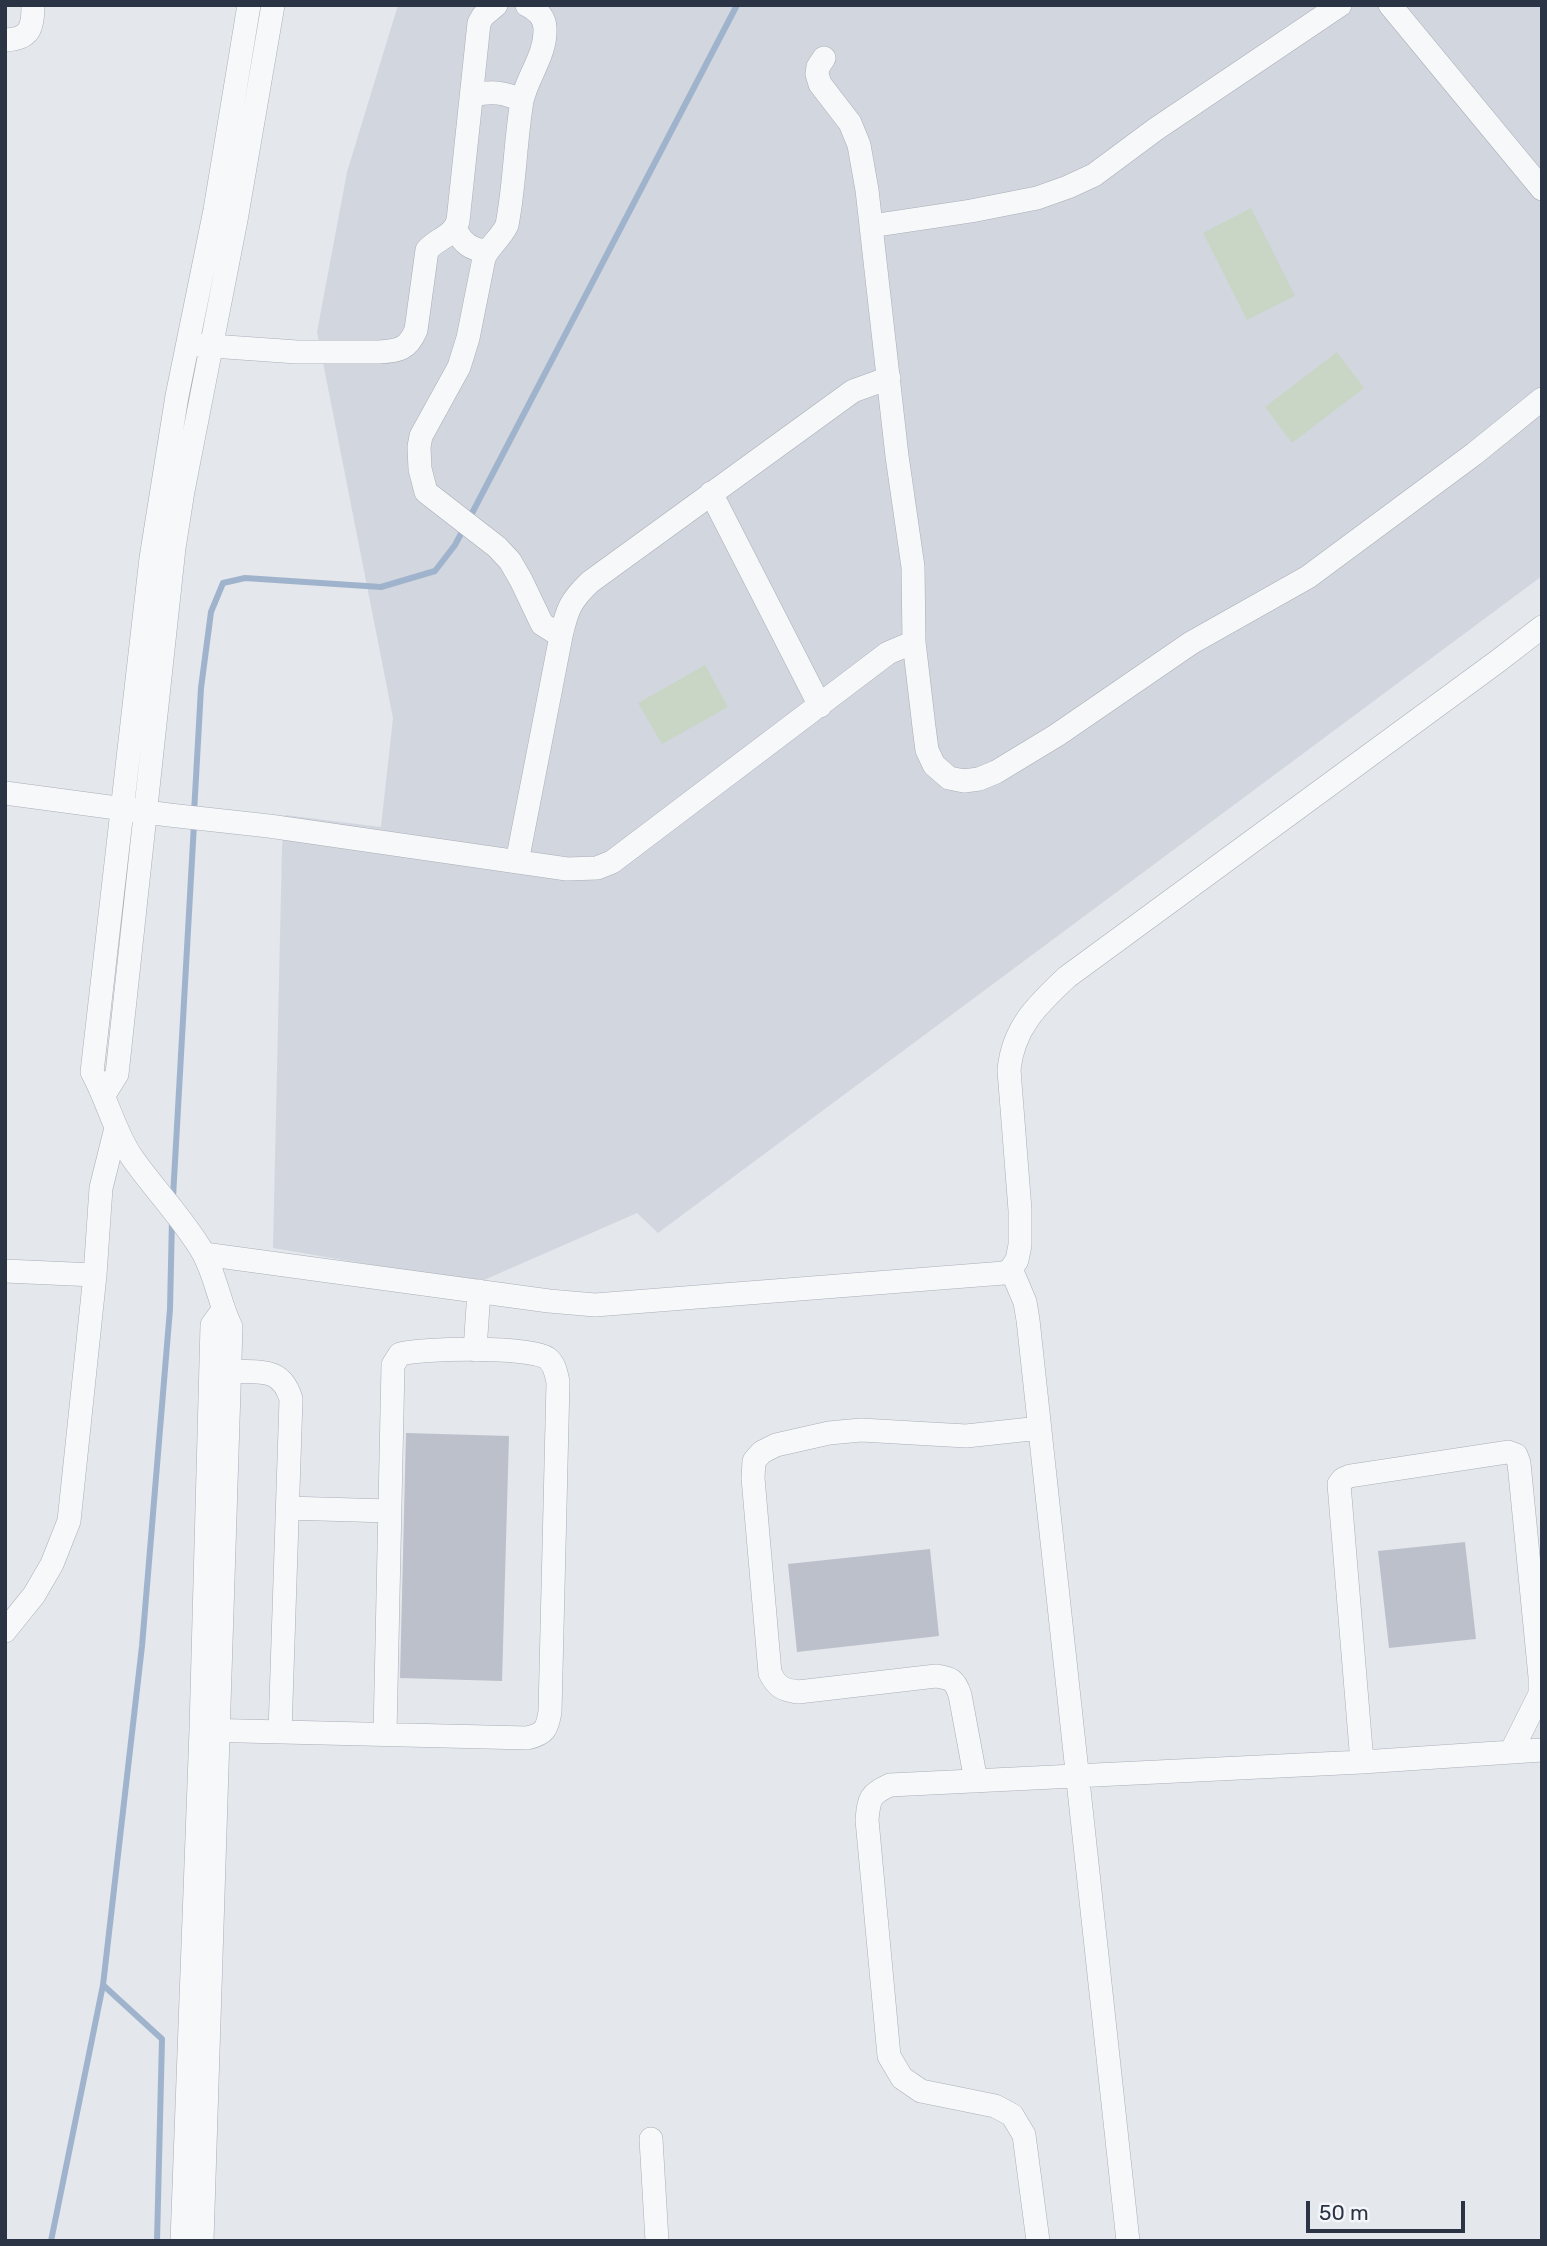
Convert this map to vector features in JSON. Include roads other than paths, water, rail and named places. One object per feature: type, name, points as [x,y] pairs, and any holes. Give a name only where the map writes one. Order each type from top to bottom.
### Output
[{"type":"street","points":[[5,40],[15,40],[31,29],[33,5]]},
{"type":"street","points":[[182,2241],[232,1327],[198,1245],[129,1153],[104,1095],[117,1074],[151,558],[187,344],[215,210],[249,5]]},
{"type":"street","points":[[134,809],[183,491],[212,347],[273,5]]},
{"type":"street","points":[[487,251],[470,247],[463,242],[455,228],[480,23],[483,16],[496,5]]},
{"type":"street","points":[[871,226],[1037,198],[1094,175],[1156,129],[1340,5]]},
{"type":"street","points":[[1390,5],[1540,184]]},
{"type":"street","points":[[536,8],[545,23],[544,45],[522,101],[506,225],[496,243],[487,251],[482,264],[468,338],[458,367],[426,426],[419,447],[422,484],[426,492],[497,547],[510,561],[542,624],[561,636]]},
{"type":"street","points":[[824,58],[817,74],[820,83],[856,134],[867,190],[913,567],[914,642],[927,750],[934,765],[949,778],[964,781],[979,779],[996,772],[1057,736],[1191,643],[1308,577],[1474,454],[1542,399]]},
{"type":"street","points":[[473,95],[503,93],[522,101]]},
{"type":"street","points":[[187,344],[297,352],[379,352],[404,348],[412,341],[416,330],[427,250],[455,228]]},
{"type":"street","points":[[517,862],[561,636],[574,597],[590,582],[853,391],[889,378]]},
{"type":"street","points":[[711,493],[820,706]]},
{"type":"street","points":[[198,1245],[479,1291],[595,1305],[1004,1273],[1011,1269],[1017,1260],[1020,1245],[1020,1210],[1009,1070],[1015,1038],[1026,1020],[1068,977],[1542,626]]},
{"type":"street","points":[[5,793],[270,826],[517,862],[582,870],[597,868],[612,862],[888,653],[914,642]]},
{"type":"street","points":[[5,1631],[34,1595],[52,1564],[69,1521],[95,1275],[101,1188],[116,1128]]},
{"type":"street","points":[[1011,1269],[1025,1303],[1128,2241]]},
{"type":"street","points":[[5,1271],[95,1275]]},
{"type":"street","points":[[475,1350],[479,1291]]},
{"type":"street","points":[[202,2241],[210,1730],[212,1325],[223,1310]]},
{"type":"street","points":[[210,1730],[527,1738],[539,1735],[547,1727],[551,1698],[558,1382],[555,1368],[547,1358],[533,1353],[412,1351],[400,1354],[393,1365],[385,1734]]},
{"type":"street","points":[[230,1370],[277,1375],[287,1384],[291,1399],[280,1732]]},
{"type":"street","points":[[976,1781],[960,1695],[956,1684],[949,1678],[936,1676],[798,1692],[785,1690],[776,1684],[771,1673],[753,1478],[754,1461],[762,1452],[776,1445],[829,1433],[861,1430],[966,1436],[1040,1428]]},
{"type":"street","points":[[1362,1762],[1339,1484],[1350,1476],[1508,1452],[1516,1455],[1519,1463],[1540,1677],[1540,1694],[1511,1752]]},
{"type":"street","points":[[287,1508],[389,1511]]},
{"type":"street","points":[[1038,2241],[1024,2135],[1012,2115],[995,2106],[922,2091],[902,2078],[890,2056],[867,1820],[868,1802],[875,1791],[890,1785],[1542,1751]]},
{"type":"street","points":[[651,2139],[657,2241]]},
{"type":"waterway","points":[[469,519],[737,5]]},
{"type":"waterway","points":[[194,813],[201,688],[211,612],[223,583],[245,578],[381,587],[435,571],[464,528]]},
{"type":"waterway","points":[[173,1197],[194,824]]},
{"type":"waterway","points":[[51,2241],[103,1985],[142,1646],[170,1309],[172,1219]]},
{"type":"waterway","points":[[103,1985],[162,2039],[157,2241]]}]
